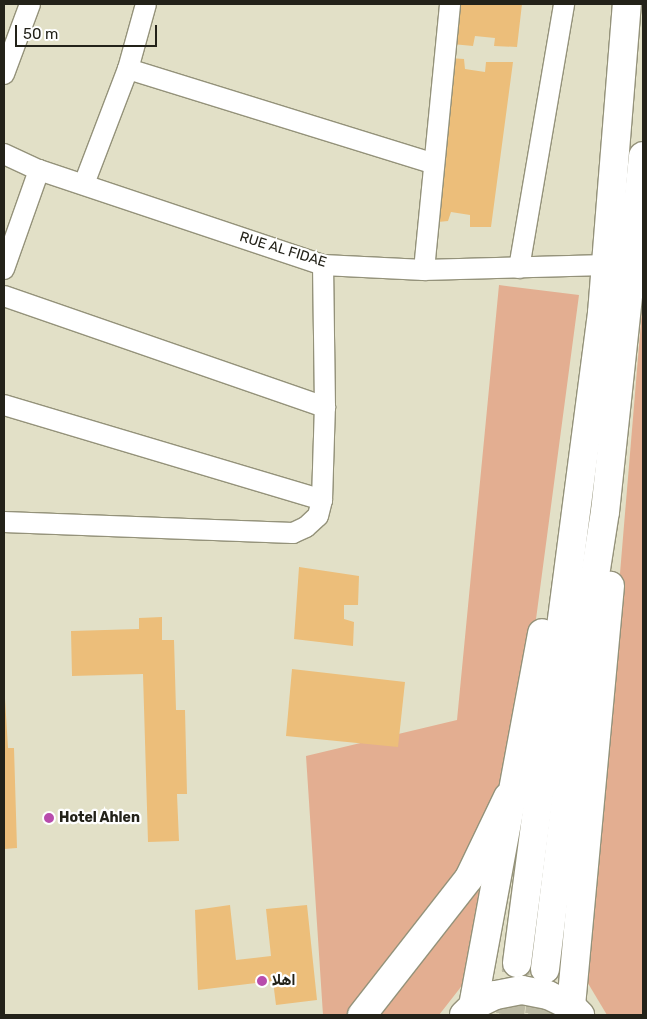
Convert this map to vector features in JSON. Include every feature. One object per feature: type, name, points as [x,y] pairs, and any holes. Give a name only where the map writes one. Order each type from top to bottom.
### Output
[{"type":"main road","points":[[517,963],[602,313],[627,4]]},
{"type":"main road","points":[[545,969],[588,620],[605,512],[643,156]]},
{"type":"main road","points":[[468,1011],[496,994],[522,990],[548,994],[575,1011],[611,568],[605,512]]},
{"type":"main road","points":[[468,1011],[514,784],[550,586],[573,524]]},
{"type":"main road","points":[[362,1015],[469,878],[514,784]]},
{"type":"street","points":[[4,74],[30,4]]},
{"type":"street","points":[[84,184],[128,69],[146,4]]},
{"type":"street","points":[[424,270],[432,163],[450,4]]},
{"type":"street","points":[[519,268],[564,4]]},
{"type":"street","points":[[128,69],[432,163]]},
{"type":"street","name":"RUE AL FIDAE","points":[[4,154],[39,170],[323,265],[424,270],[605,265]]},
{"type":"street","points":[[4,269],[39,170]]},
{"type":"street","points":[[4,522],[292,533],[306,527],[318,516],[322,500],[325,407],[323,265]]},
{"type":"street","points":[[4,296],[325,407]]},
{"type":"street","points":[[4,405],[322,500]]},
{"type":"shaded area","points":[[499,285],[579,295],[527,687],[496,795],[471,974],[439,1015],[323,1015],[306,756],[457,720]]},
{"type":"shaded area","points":[[643,298],[643,1015],[607,1015],[586,980]]},
{"type":"building","points":[[457,4],[522,4],[517,47],[494,46],[495,38],[475,36],[473,46],[452,44]]},
{"type":"building","points":[[449,58],[464,59],[465,69],[485,72],[486,62],[513,62],[491,227],[470,227],[470,215],[451,212],[448,221],[438,222]]},
{"type":"building","points":[[299,567],[359,576],[358,605],[344,605],[344,619],[354,622],[353,646],[294,639]]},
{"type":"building","points":[[162,617],[162,640],[174,640],[176,710],[185,710],[187,794],[177,794],[179,841],[148,842],[143,674],[72,676],[71,631],[139,629],[139,618]]},
{"type":"building","points":[[292,669],[405,682],[398,747],[286,736]]},
{"type":"building","points":[[4,682],[8,748],[14,748],[17,848],[4,849]]},
{"type":"building","points":[[230,905],[236,960],[271,956],[266,909],[307,905],[317,1000],[276,1005],[273,981],[198,990],[195,910]]},
{"type":"tunnel","points":[[510,1015],[516,970]]},
{"type":"tunnel","points":[[539,1015],[545,970]]},
{"type":"place","name":"Hotel Ahlen","points":[[49,818]]},
{"type":"place","name":"اهلا","points":[[262,981]]}]
